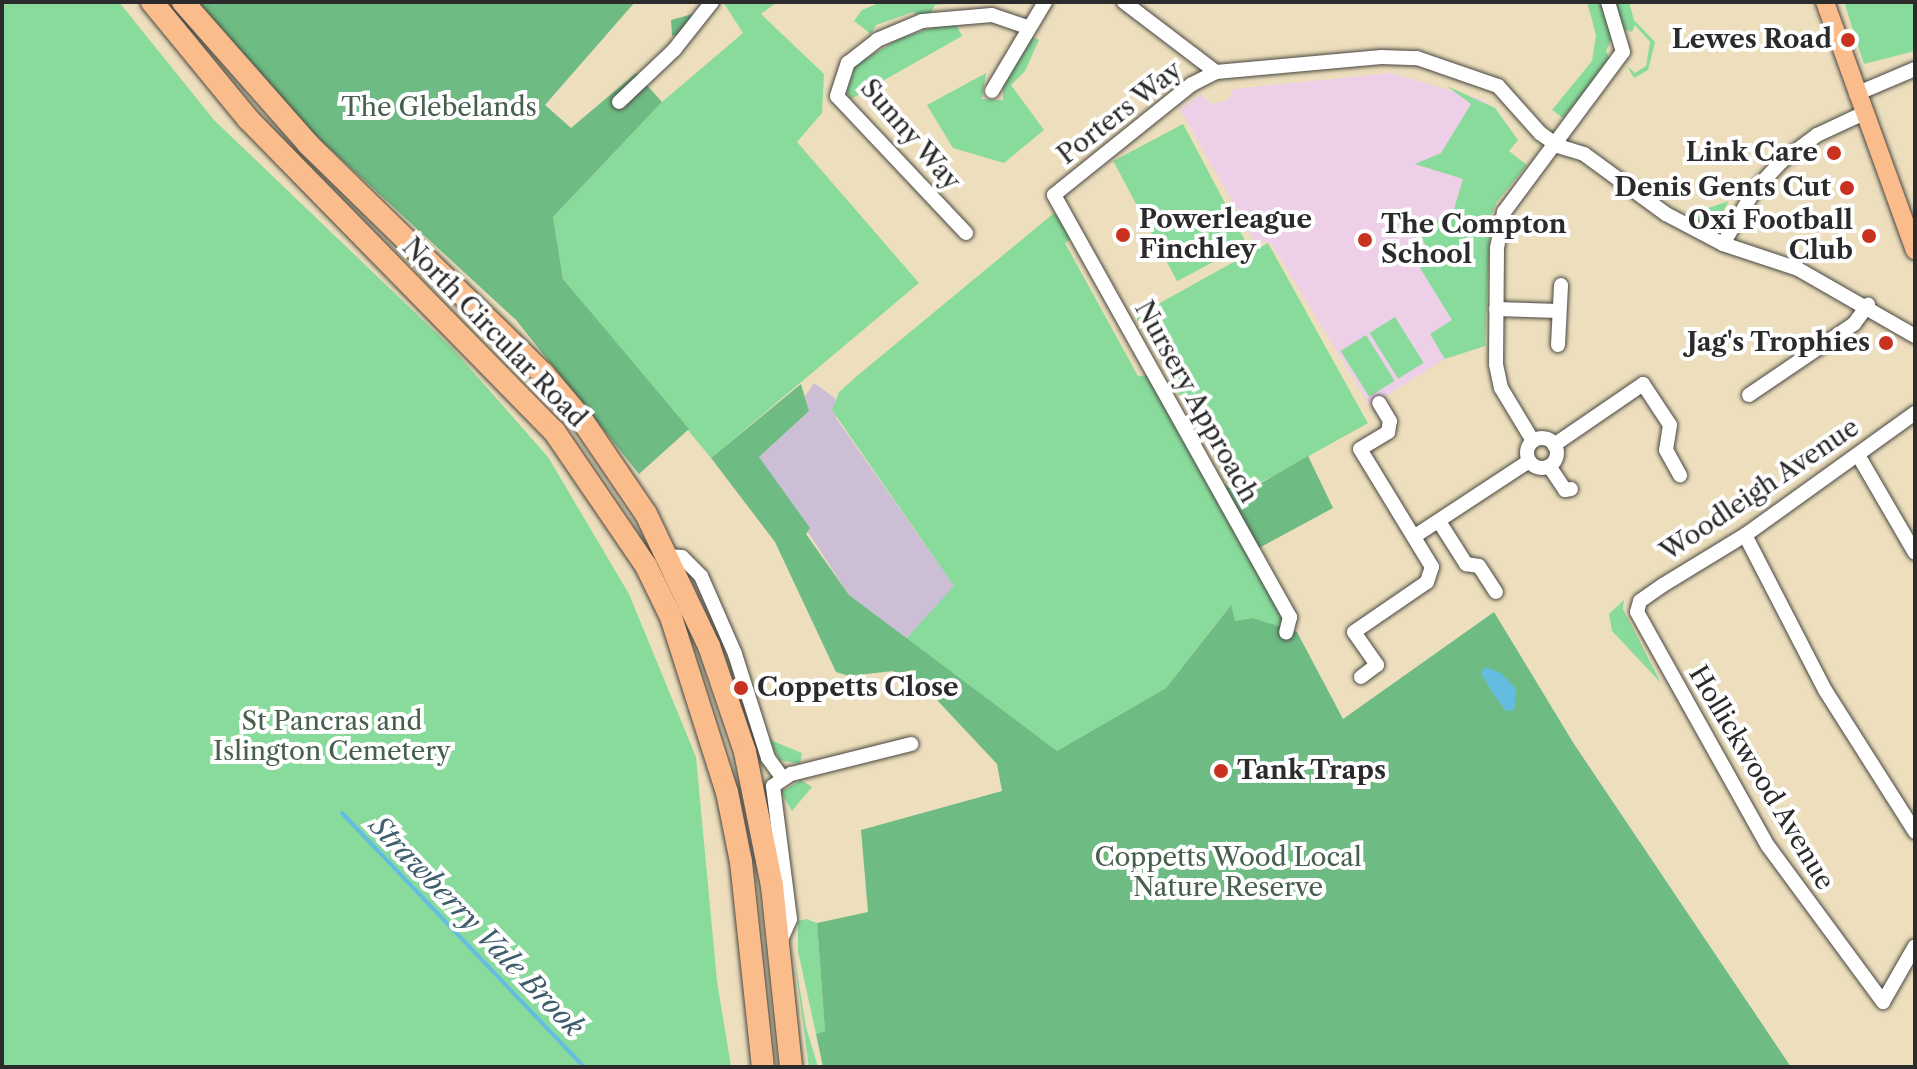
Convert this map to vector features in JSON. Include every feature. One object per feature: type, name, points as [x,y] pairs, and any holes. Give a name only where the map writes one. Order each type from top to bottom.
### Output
[{"type":"highway","name":"North Circular Road","points":[[152,2],[248,119],[526,399],[583,468],[646,566],[671,617],[727,792],[741,862],[761,1067]]},
{"type":"highway","name":"North Circular Road","points":[[183,2],[308,144],[543,373],[622,476],[668,556],[709,646],[745,752],[779,944],[784,1006]]},
{"type":"highway","points":[[784,1006],[791,1067]]},
{"type":"highway","points":[[784,1006],[799,1067]]},
{"type":"main road","points":[[1825,2],[1862,114],[1915,250]]},
{"type":"street","points":[[619,102],[674,50],[712,2]]},
{"type":"street","points":[[992,91],[1026,27],[1045,2]]},
{"type":"street","points":[[1124,2],[1216,72],[1381,57],[1417,58],[1498,86],[1558,146],[1584,154],[1666,214],[1723,244],[1798,269],[1868,305],[1915,336]]},
{"type":"street","points":[[1415,536],[1440,523],[1529,461],[1533,441],[1501,388],[1496,309],[1504,212],[1558,146],[1564,129],[1623,52],[1608,2]]},
{"type":"street","name":"Sunny Way","points":[[966,233],[837,96],[848,63],[877,40],[922,21],[992,15],[1026,27]]},
{"type":"street","points":[[1856,94],[1915,69]]},
{"type":"street","name":"Porters Way","points":[[1054,195],[1192,84],[1216,72]]},
{"type":"street","points":[[1723,244],[1754,191],[1781,162],[1817,135],[1862,114]]},
{"type":"street","name":"Nursery Approach","points":[[1054,195],[1290,617],[1286,633]]},
{"type":"street","points":[[1558,345],[1561,285]]},
{"type":"street","points":[[1749,395],[1854,324],[1868,305]]},
{"type":"street","points":[[1496,309],[1559,311]]},
{"type":"street","points":[[1554,445],[1643,384],[1670,425],[1666,450],[1680,475]]},
{"type":"street","points":[[1361,677],[1377,665],[1354,632],[1430,576],[1432,567],[1360,449],[1388,432],[1390,421],[1379,403]]},
{"type":"street","name":"Woodleigh Avenue","points":[[1637,612],[1640,601],[1745,535],[1915,413]]},
{"type":"street","points":[[1529,461],[1538,468],[1549,466],[1557,455],[1554,445],[1544,439],[1533,441]]},
{"type":"street","points":[[1858,455],[1915,553]]},
{"type":"street","points":[[1549,466],[1565,490],[1571,489]]},
{"type":"street","points":[[1440,523],[1466,564],[1479,566],[1496,592]]},
{"type":"street","points":[[1745,535],[1825,690],[1915,832]]},
{"type":"street","points":[[668,556],[682,557],[701,576],[735,654],[768,758],[782,777]]},
{"type":"street","name":"Hollickwood Avenue","points":[[1637,612],[1768,846],[1883,1002],[1915,946]]},
{"type":"street","points":[[779,944],[790,919],[771,796],[782,777],[911,744]]},
{"type":"shaded area","name":"The Compton School","points":[[1391,73],[1480,99],[1495,108],[1518,140],[1504,133],[1477,192],[1478,338],[1370,406],[1271,243],[1254,240],[1180,109],[1201,94],[1211,104],[1228,100],[1233,89]]},
{"type":"shaded area","points":[[814,383],[835,398],[836,418],[955,587],[905,640],[849,595],[759,457],[809,411],[805,396]]},
{"type":"green space","name":"St Pancras and Islington Cemetery","points":[[2,2],[119,2],[214,120],[452,348],[548,457],[629,594],[696,757],[717,981],[731,1067],[2,1067]]},
{"type":"green space","name":"The Glebelands","points":[[198,2],[635,2],[545,105],[571,128],[636,73],[662,102],[553,217],[563,279],[689,429],[639,474],[516,320],[314,134]]},
{"type":"green space","points":[[723,2],[777,2],[761,14],[824,74],[822,113],[797,142],[919,283],[711,458],[563,279],[553,217],[662,102],[743,33]]},
{"type":"green space","points":[[881,2],[970,2],[935,5],[930,14],[919,16],[913,12],[876,25],[871,34],[854,21],[862,10]]},
{"type":"green space","points":[[1587,2],[1605,2],[1614,34],[1606,51],[1610,60],[1563,118],[1552,110],[1592,61],[1596,35]]},
{"type":"green space","points":[[1614,2],[1629,2],[1634,20],[1655,42],[1648,70],[1634,78],[1627,66],[1635,73],[1646,66],[1650,42],[1635,25],[1632,32],[1621,28]]},
{"type":"green space","points":[[1844,2],[1915,2],[1915,51],[1864,64]]},
{"type":"green space","points":[[696,13],[680,34],[672,36],[671,20]]},
{"type":"green space","points":[[954,20],[962,36],[851,99],[847,92],[855,65],[899,39]]},
{"type":"green space","points":[[1032,37],[1039,40],[1025,71],[1011,85],[1044,130],[1004,163],[953,148],[927,105],[986,73],[982,99],[1003,100],[1003,78]]},
{"type":"green space","points":[[1447,86],[1495,108],[1518,140],[1509,151],[1527,165],[1496,203],[1490,220],[1485,346],[1445,359],[1430,334],[1452,320],[1420,268],[1434,261],[1420,235],[1441,217],[1451,219],[1463,179],[1415,164],[1441,153],[1471,104]]},
{"type":"green space","points":[[1183,124],[1247,244],[1177,281],[1113,161]]},
{"type":"green space","points":[[1729,201],[1712,230],[1685,216]]},
{"type":"green space","points":[[1054,213],[1073,238],[1065,243],[1138,376],[1153,375],[1285,618],[1282,628],[1251,618],[1235,621],[1230,606],[1166,688],[1057,751],[905,640],[954,586],[832,410],[839,392],[857,376]]},
{"type":"green space","points":[[1268,243],[1368,423],[1236,496],[1136,316]]},
{"type":"green space","points":[[1395,317],[1424,363],[1398,379],[1370,333]]},
{"type":"green space","points":[[1366,335],[1395,381],[1369,397],[1341,351]]},
{"type":"green space","name":"Coppetts Wood Local Nature Reserve","points":[[801,384],[809,411],[759,457],[810,528],[806,534],[849,595],[1057,751],[1166,688],[1231,605],[1235,621],[1252,618],[1297,632],[1343,719],[1494,612],[1574,744],[1791,1067],[823,1067],[816,1034],[825,1031],[817,923],[868,912],[861,830],[1002,791],[997,764],[936,699],[893,671],[849,676],[836,672],[775,542],[711,458]]},
{"type":"green space","points":[[1308,456],[1333,508],[1259,548],[1221,482],[1240,495]]},
{"type":"green space","points":[[1624,600],[1623,609],[1661,683],[1612,631],[1609,614]]},
{"type":"green space","points":[[768,739],[802,753],[800,764],[780,760]]},
{"type":"green space","points":[[801,780],[812,787],[792,811],[781,792]]},
{"type":"green space","points":[[806,919],[817,923],[825,1031],[816,1034],[798,951],[798,921]]},
{"type":"green space","points":[[793,948],[806,1027],[818,1067],[809,1067]]},
{"type":"water","points":[[1485,667],[1501,673],[1516,689],[1514,710],[1506,711],[1492,692],[1481,673]]},
{"type":"waterway","name":"Strawberry Vale Brook","points":[[342,813],[584,1067]]},
{"type":"place","name":"Lewes Road","points":[[1848,40]]},
{"type":"place","name":"Link Care","points":[[1834,153]]},
{"type":"place","name":"Denis Gents Cut","points":[[1847,188]]},
{"type":"place","name":"Powerleague Finchley","points":[[1123,235]]},
{"type":"place","name":"Oxi Football Club","points":[[1869,236]]},
{"type":"place","name":"The Compton School","points":[[1365,240]]},
{"type":"place","name":"Jag's Trophies","points":[[1886,343]]},
{"type":"place","name":"Coppetts Close","points":[[741,688]]},
{"type":"place","name":"Tank Traps","points":[[1221,771]]}]
